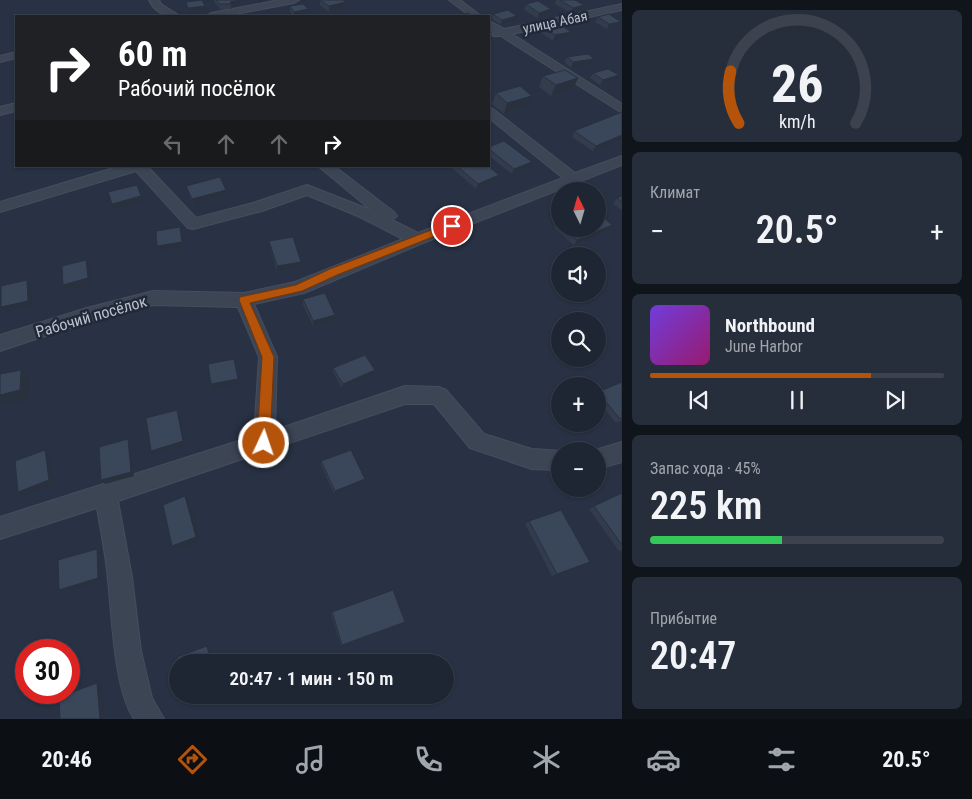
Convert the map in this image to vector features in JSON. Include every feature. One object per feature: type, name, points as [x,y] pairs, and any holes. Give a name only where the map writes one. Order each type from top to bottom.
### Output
[{"type":"street","points":[[154,0],[158,6],[173,15]]},
{"type":"street","points":[[216,15],[294,0]]},
{"type":"street","points":[[454,0],[475,15]]},
{"type":"street","name":"улица Абая","points":[[490,36],[622,7]]},
{"type":"street","points":[[490,25],[622,109]]},
{"type":"street","points":[[0,59],[15,55]]},
{"type":"street","points":[[0,111],[15,107]]},
{"type":"street","points":[[490,113],[574,179]]},
{"type":"street","name":"Рабочий посёлок","points":[[0,343],[87,315],[152,298],[244,300],[298,288],[417,239],[622,160]]},
{"type":"street","points":[[0,207],[133,167]]},
{"type":"street","points":[[141,167],[146,176],[193,224],[257,207],[307,190],[366,214],[417,239]]},
{"type":"street","points":[[326,167],[417,239]]},
{"type":"street","points":[[244,300],[268,357],[264,443]]},
{"type":"street","points":[[0,528],[264,443],[405,395],[440,396],[477,441],[532,459],[551,460]]},
{"type":"street","points":[[606,457],[622,452]]},
{"type":"street","points":[[106,494],[120,577],[128,651],[140,704],[150,719]]},
{"type":"building","points":[[202,0],[205,6],[188,8],[186,2]]},
{"type":"building","points":[[216,0],[241,0],[230,2],[231,4],[220,4]]},
{"type":"building","points":[[320,0],[343,0],[346,2],[329,6]]},
{"type":"building","points":[[560,0],[575,0],[584,5],[573,8]]},
{"type":"building","points":[[538,1],[551,9],[539,13],[526,4]]},
{"type":"building","points":[[303,4],[308,9],[294,12],[290,6]]},
{"type":"building","points":[[508,10],[517,16],[502,20],[493,14]]},
{"type":"building","points":[[609,14],[621,22],[609,24],[598,17]]},
{"type":"building","points":[[559,24],[571,32],[555,35],[543,27]]},
{"type":"building","points":[[588,54],[594,59],[573,62],[567,57]]},
{"type":"building","points":[[608,69],[619,75],[603,80],[593,73]]},
{"type":"building","points":[[565,70],[578,78],[556,85],[543,76]]},
{"type":"building","points":[[520,86],[532,96],[507,103],[496,93]]},
{"type":"building","points":[[622,112],[622,135],[596,146],[574,131]]},
{"type":"building","points":[[504,141],[532,162],[514,169],[490,150],[490,147]]},
{"type":"building","points":[[458,167],[489,167],[499,175],[478,184]]},
{"type":"building","points":[[220,177],[226,190],[192,199],[186,186]]},
{"type":"building","points":[[137,185],[141,196],[112,204],[108,192]]},
{"type":"building","points":[[606,220],[612,225],[606,228]]},
{"type":"building","points":[[180,227],[182,242],[157,246],[156,231]]},
{"type":"building","points":[[293,237],[301,262],[277,266],[269,241]]},
{"type":"building","points":[[86,260],[88,278],[63,285],[62,266]]},
{"type":"building","points":[[27,280],[28,301],[1,307],[1,286]]},
{"type":"building","points":[[325,293],[335,315],[313,321],[303,299]]},
{"type":"building","points":[[365,355],[375,370],[343,384],[333,368]]},
{"type":"building","points":[[234,359],[238,379],[211,384],[208,364]]},
{"type":"building","points":[[21,370],[20,390],[0,395],[0,374]]},
{"type":"building","points":[[622,382],[622,418],[620,419],[606,402],[606,389]]},
{"type":"building","points":[[177,410],[183,441],[151,451],[146,418]]},
{"type":"building","points":[[128,439],[131,472],[101,480],[99,447]]},
{"type":"building","points":[[45,450],[49,480],[18,492],[15,461]]},
{"type":"building","points":[[351,450],[365,479],[335,491],[321,461]]},
{"type":"building","points":[[622,493],[622,545],[594,506]]},
{"type":"building","points":[[185,496],[196,537],[172,546],[163,505]]},
{"type":"building","points":[[561,510],[590,562],[557,574],[529,521]]},
{"type":"building","points":[[97,549],[98,578],[59,590],[58,560]]},
{"type":"building","points":[[393,590],[405,622],[342,645],[332,612]]},
{"type":"building","points":[[207,646],[209,654],[185,654]]},
{"type":"building","points":[[97,683],[100,719],[60,719],[59,704],[80,704],[80,689]]},
{"type":"route","points":[[264,443],[268,357],[244,300],[298,288],[333,272],[452,226]]}]
